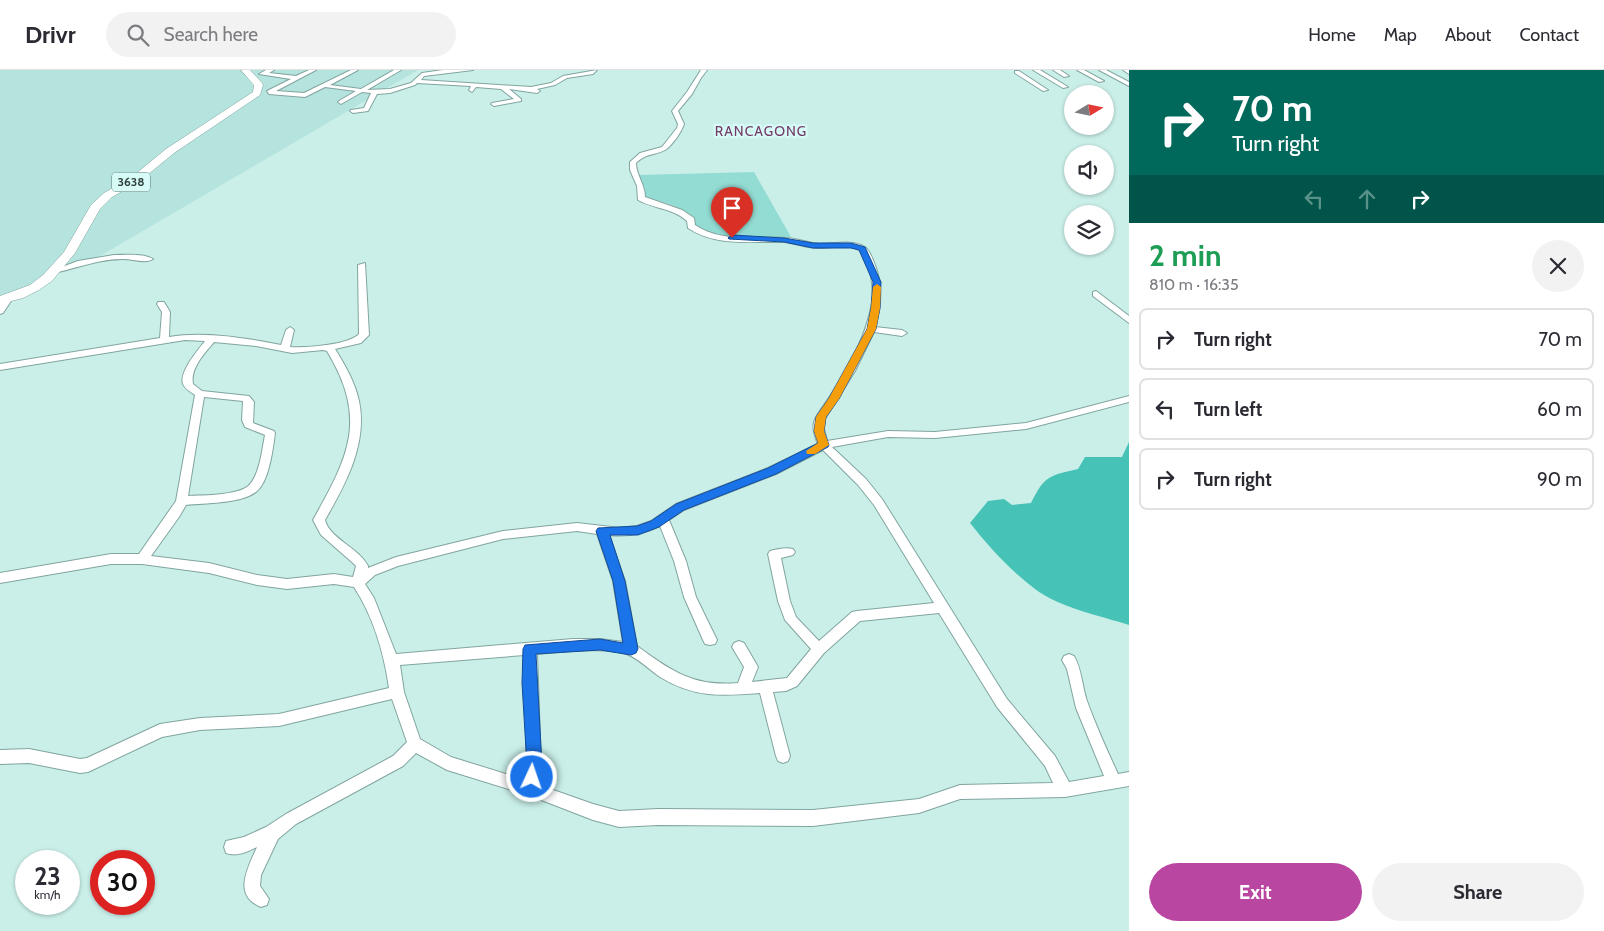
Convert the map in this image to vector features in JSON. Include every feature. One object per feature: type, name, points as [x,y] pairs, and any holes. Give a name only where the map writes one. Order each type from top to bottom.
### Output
[{"type":"main road","name":"3638","points":[[5,299],[38,286],[58,270],[70,254],[95,207],[101,200],[136,179],[170,151],[257,93],[259,86],[245,70]]},
{"type":"street","points":[[313,70],[267,92],[301,96],[327,86],[355,70]]},
{"type":"street","points":[[340,102],[398,70]]},
{"type":"street","points":[[327,86],[373,92],[395,90],[413,84],[422,75],[453,70],[470,70]]},
{"type":"street","points":[[531,89],[553,84],[565,77],[591,73],[594,70]]},
{"type":"street","points":[[704,70],[690,93],[675,111],[681,124],[680,128],[664,148],[642,154],[633,162],[633,170],[641,186],[641,198],[680,211],[691,220],[692,228],[709,235],[759,240],[789,240],[813,246],[854,246],[862,248],[877,282],[876,308],[871,329],[834,399],[821,417],[819,431],[824,445],[862,482],[878,502],[1002,702],[1050,761],[1065,790]]},
{"type":"street","points":[[1045,90],[1017,72],[1036,70],[1064,86]]},
{"type":"street","points":[[1056,70],[1066,76]]},
{"type":"street","points":[[1080,70],[1101,81]]},
{"type":"street","points":[[1102,70],[1129,84]]},
{"type":"street","points":[[272,73],[297,78]]},
{"type":"street","points":[[272,73],[279,80],[280,87]]},
{"type":"street","points":[[417,81],[473,88],[503,87],[538,91]]},
{"type":"street","points":[[494,104],[519,100],[503,87]]},
{"type":"street","points":[[353,111],[366,110],[374,94],[373,92]]},
{"type":"street","points":[[58,270],[106,256],[149,259]]},
{"type":"street","points":[[0,367],[185,337],[256,343],[300,350],[328,348],[358,341],[364,335],[362,265]]},
{"type":"street","points":[[1096,294],[1129,320]]},
{"type":"street","points":[[0,311],[5,299]]},
{"type":"street","points":[[161,304],[166,312],[164,339]]},
{"type":"street","points":[[871,329],[902,333]]},
{"type":"street","points":[[285,348],[290,330]]},
{"type":"street","points":[[182,500],[245,493],[252,489],[258,478],[270,435],[270,431],[249,425],[247,420],[248,400],[200,394],[189,386],[186,381],[188,374],[212,339]]},
{"type":"street","points":[[328,348],[332,351],[350,384],[356,409],[356,422],[353,448],[337,488],[319,520],[319,525],[324,533],[357,557],[362,566],[358,583]]},
{"type":"street","points":[[142,559],[175,514],[182,500],[200,394]]},
{"type":"street","points":[[358,583],[371,572],[396,562],[503,535],[577,527],[602,531],[638,530],[655,524],[680,507],[772,471],[824,445],[888,434],[935,435],[1026,426],[1129,399]]},
{"type":"street","points":[[663,519],[680,561],[690,598],[710,640]]},
{"type":"street","points":[[602,531],[619,581],[631,649]]},
{"type":"street","points":[[790,552],[774,554],[784,601],[791,620],[819,649]]},
{"type":"street","points":[[1,580],[111,559],[142,559],[209,568],[257,580],[287,584],[334,579],[358,583],[368,598],[392,660],[397,692],[415,744],[447,763],[619,819],[658,817],[813,818],[919,806],[960,792],[1065,790],[1129,779]]},
{"type":"street","points":[[392,660],[600,645],[631,649],[654,666],[692,686],[721,690],[764,687],[790,684],[819,649],[857,616],[943,608]]},
{"type":"street","points":[[739,647],[751,667],[743,688]]},
{"type":"street","points":[[530,649],[529,683],[534,766],[531,789]]},
{"type":"street","points":[[1069,660],[1076,674],[1076,687],[1082,705],[1114,782]]},
{"type":"street","points":[[764,687],[783,756]]},
{"type":"street","points":[[0,758],[29,756],[80,766],[88,765],[160,731],[200,724],[280,720],[397,692]]},
{"type":"street","points":[[232,847],[244,845],[272,833],[291,820],[398,761],[415,744]]},
{"type":"street","points":[[261,900],[252,889],[253,874],[272,833]]},
{"type":"shaded area","points":[[0,70],[418,70],[88,263],[47,273],[34,284],[0,297]]},
{"type":"shaded area","points":[[754,172],[791,237],[742,237],[705,232],[696,228],[687,214],[681,209],[665,202],[642,196],[638,175]]},
{"type":"shaded area","points":[[1129,442],[1129,625],[1080,610],[1044,595],[1008,566],[970,523],[988,501],[1004,499],[1012,505],[1031,503],[1040,487],[1049,478],[1060,473],[1078,469],[1085,457],[1122,457]]},
{"type":"slow traffic","points":[[811,451],[824,445],[819,431],[821,417],[834,399],[871,329],[876,308],[877,287]]},
{"type":"district","name":"RANCAGONG","points":[[761,131]]},
{"type":"route","points":[[532,777],[534,766],[533,721],[529,683],[530,649],[573,645],[600,645],[631,649],[619,581],[602,531],[638,530],[655,524],[680,507],[772,471],[824,445],[819,431],[821,417],[834,399],[871,329],[876,308],[877,282],[865,251],[862,248],[857,246],[813,246],[784,240],[732,238]]}]
